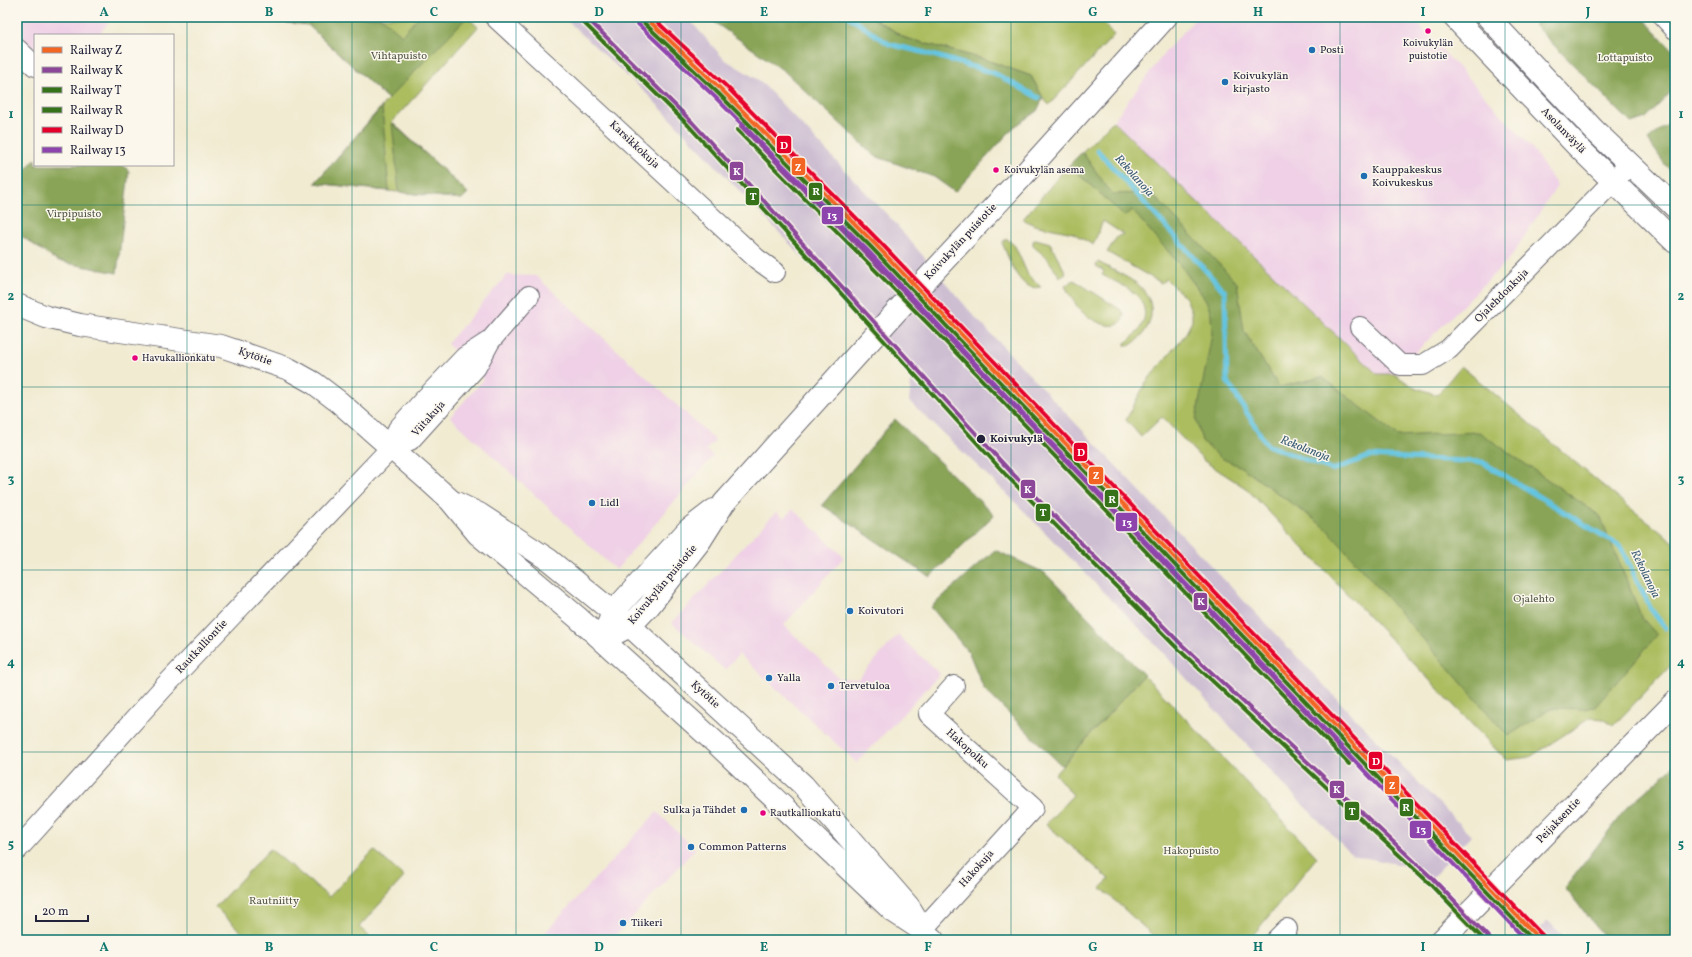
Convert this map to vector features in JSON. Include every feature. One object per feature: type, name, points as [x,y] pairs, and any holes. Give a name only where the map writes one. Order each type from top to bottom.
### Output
[{"type":"street","name":"Karsikkokuja","points":[[495,17],[757,259],[775,272]]},
{"type":"street","name":"Koivukylän puistotie","points":[[602,640],[613,612],[688,530],[724,502],[1166,17]]},
{"type":"street","name":"Asolanväylä","points":[[1454,17],[1612,181],[1675,242]]},
{"type":"street","name":"Asolanväylä","points":[[1488,17],[1552,87],[1675,207]]},
{"type":"street","points":[[1664,17],[1675,29]]},
{"type":"street","points":[[17,49],[34,65]]},
{"type":"street","name":"Ojalehdonkuja","points":[[1360,327],[1400,364],[1423,365],[1449,349],[1630,164]]},
{"type":"street","name":"Viitakuja","points":[[392,448],[410,440],[476,367],[490,341],[529,296]]},
{"type":"street","name":"Kytötie","points":[[17,305],[46,317],[80,325],[221,346],[289,369],[314,383],[339,402],[450,500],[478,534],[602,640],[717,744],[893,911],[928,935]]},
{"type":"street","name":"Rautkalliontie","points":[[17,850],[164,687],[392,448]]},
{"type":"street","name":"Kytötie","points":[[450,500],[479,514],[549,560],[630,626],[803,785],[909,908],[928,935]]},
{"type":"street","name":"Koivukylän puistotie","points":[[602,640],[630,626],[700,541],[724,502]]},
{"type":"street","name":"Hakopolku","points":[[954,686],[929,714],[1033,808]]},
{"type":"street","name":"Peijaksentie","points":[[1442,940],[1675,702]]},
{"type":"street","name":"Hakokuja","points":[[928,935],[1033,808]]},
{"type":"shaded area","points":[[17,17],[113,17],[99,34],[34,34],[34,48],[17,32]]},
{"type":"shaded area","points":[[563,17],[687,17],[724,59],[760,81],[895,223],[974,316],[1354,717],[1471,836],[1426,884],[1406,866],[1352,855],[1280,781],[1154,643],[1009,496],[909,401],[912,374],[649,96]]},
{"type":"shaded area","name":"Kauppakeskus Koivukeskus","points":[[1197,17],[1412,17],[1532,148],[1557,186],[1510,258],[1394,374],[1377,374],[1113,121],[1166,51]]},
{"type":"shaded area","points":[[507,275],[536,276],[715,440],[706,450],[713,456],[616,570],[450,417],[484,379],[447,344]]},
{"type":"shaded area","points":[[793,509],[844,557],[784,625],[839,678],[858,679],[898,635],[940,674],[857,763],[739,654],[725,670],[672,623],[776,512],[784,518]]},
{"type":"shaded area","points":[[657,812],[695,849],[612,940],[538,940]]},
{"type":"shaded area","points":[[1548,921],[1567,940],[1528,940],[1534,934]]},
{"type":"green space","name":"Vihtapuisto","points":[[237,17],[467,17],[478,27],[392,122],[468,193],[462,199],[315,183],[388,99],[308,25]]},
{"type":"green space","points":[[237,17],[298,17],[292,23]]},
{"type":"green space","points":[[315,17],[381,17],[402,35],[418,17],[467,17],[388,99],[308,25]]},
{"type":"green space","points":[[707,17],[872,17],[905,38],[983,59],[1031,76],[1043,98],[1037,111],[1014,127],[955,192],[934,177],[875,156],[784,71]]},
{"type":"green space","points":[[872,17],[1098,17],[1114,35],[1049,105],[1043,98],[1031,76],[983,59],[905,38]]},
{"type":"green space","name":"Lottapuisto","points":[[1543,17],[1642,17],[1675,53],[1675,88],[1646,118],[1631,123],[1534,25]]},
{"type":"green space","points":[[382,107],[389,191],[315,183]]},
{"type":"green space","points":[[1675,118],[1675,175],[1666,166],[1648,140]]},
{"type":"green space","name":"Ojalehto","points":[[1113,121],[1377,374],[1394,374],[1412,386],[1437,395],[1461,366],[1594,478],[1675,543],[1675,661],[1613,726],[1604,719],[1590,718],[1530,757],[1506,760],[1247,489],[1204,461],[1162,417],[1141,437],[1126,420],[1146,382],[1185,335],[1192,321],[1192,313],[1186,298],[1166,279],[1161,283],[1107,252],[1117,237],[1123,234],[1103,221],[1093,245],[1073,233],[1034,225],[1023,219],[1065,169]]},
{"type":"green space","points":[[392,123],[468,193],[462,199],[399,192]]},
{"type":"green space","points":[[1082,152],[1112,194],[1151,193],[1237,283],[1244,331],[1279,387],[1322,377],[1398,436],[1479,432],[1600,516],[1642,618],[1657,635],[1595,707],[1582,709],[1552,708],[1508,736],[1326,528],[1241,467],[1221,458],[1202,441],[1196,419],[1212,334],[1211,314],[1206,300],[1180,265],[1132,210],[1124,216],[1069,165]]},
{"type":"green space","name":"Virpipuisto","points":[[34,160],[34,166],[124,166],[129,171],[117,273],[57,261],[17,233],[17,179]]},
{"type":"green space","points":[[1006,238],[1015,246],[1028,275],[1041,287],[1026,285],[1016,273],[1002,243]]},
{"type":"green space","points":[[1036,239],[1050,243],[1066,273],[1060,277],[1047,258],[1033,246],[1033,241]]},
{"type":"green space","points":[[1098,262],[1136,283],[1149,299],[1151,316],[1148,325],[1144,333],[1129,346],[1125,345],[1125,343],[1135,334],[1142,324],[1144,318],[1143,305],[1136,294],[1132,291],[1102,275],[1104,271],[1096,266]]},
{"type":"green space","points":[[1074,280],[1121,310],[1124,316],[1121,322],[1112,326],[1106,325],[1095,321],[1083,313],[1074,302],[1065,286]]},
{"type":"green space","points":[[895,419],[994,515],[930,577],[822,505]]},
{"type":"green space","points":[[995,550],[1045,573],[1144,675],[1062,766],[984,689],[969,653],[931,607]]},
{"type":"green space","name":"Hakopuisto","points":[[1144,675],[1317,857],[1249,940],[1158,940],[1101,888],[1109,879],[1046,824],[1073,795],[1055,774]]},
{"type":"green space","points":[[1675,765],[1675,940],[1607,940],[1565,888],[1627,807]]},
{"type":"green space","name":"Rautniitty","points":[[270,849],[329,897],[374,850],[404,877],[359,927],[373,940],[250,940],[215,907]]},
{"type":"waterway","name":"Rekolanoja","points":[[849,17],[889,44],[994,73],[1039,98]]},
{"type":"waterway","name":"Rekolanoja","points":[[1097,150],[1225,292],[1227,381],[1267,445],[1333,470],[1370,456],[1482,462],[1620,546],[1651,609],[1665,628]]},
{"type":"rail line","name":"K","points":[[586,17],[692,122],[1010,471],[1180,643],[1432,878],[1491,940]]},
{"type":"rail line","name":"Z","points":[[645,17],[722,90],[875,244],[1540,940]]},
{"type":"rail line","name":"D","points":[[652,17],[726,86],[879,241],[1544,937]]},
{"type":"rail line","name":"T","points":[[582,21],[688,125],[1006,475],[1176,647],[1428,882],[1484,940]]},
{"type":"rail line","name":"R","points":[[642,21],[719,94],[871,247],[1533,940]]},
{"type":"rail line","name":"13","points":[[638,24],[715,97],[868,251],[1526,940]]},
{"type":"rail line","name":"K","points":[[741,126],[943,332],[1353,761]]},
{"type":"rail line","name":"T","points":[[737,130],[939,335],[1349,764]]},
{"type":"place","name":"Koivukylän puistotie","points":[[1428,31]]},
{"type":"place","name":"Posti","points":[[1312,50]]},
{"type":"place","name":"Koivukylän kirjasto","points":[[1225,82]]},
{"type":"place","name":"Koivukylän asema","points":[[996,170]]},
{"type":"place","name":"Kauppakeskus Koivukeskus","points":[[1364,176]]},
{"type":"place","name":"Havukallionkatu","points":[[135,358]]},
{"type":"place","name":"Koivukylä","points":[[981,439]]},
{"type":"place","name":"Lidl","points":[[592,503]]},
{"type":"place","name":"Koivutori","points":[[850,611]]},
{"type":"place","name":"Yalla","points":[[769,678]]},
{"type":"place","name":"Tervetuloa","points":[[831,686]]},
{"type":"place","name":"Sulka ja Tähdet","points":[[744,810]]},
{"type":"place","name":"Rautkallionkatu","points":[[763,813]]},
{"type":"place","name":"Common Patterns","points":[[691,847]]},
{"type":"place","name":"Tiikeri","points":[[623,923]]}]
